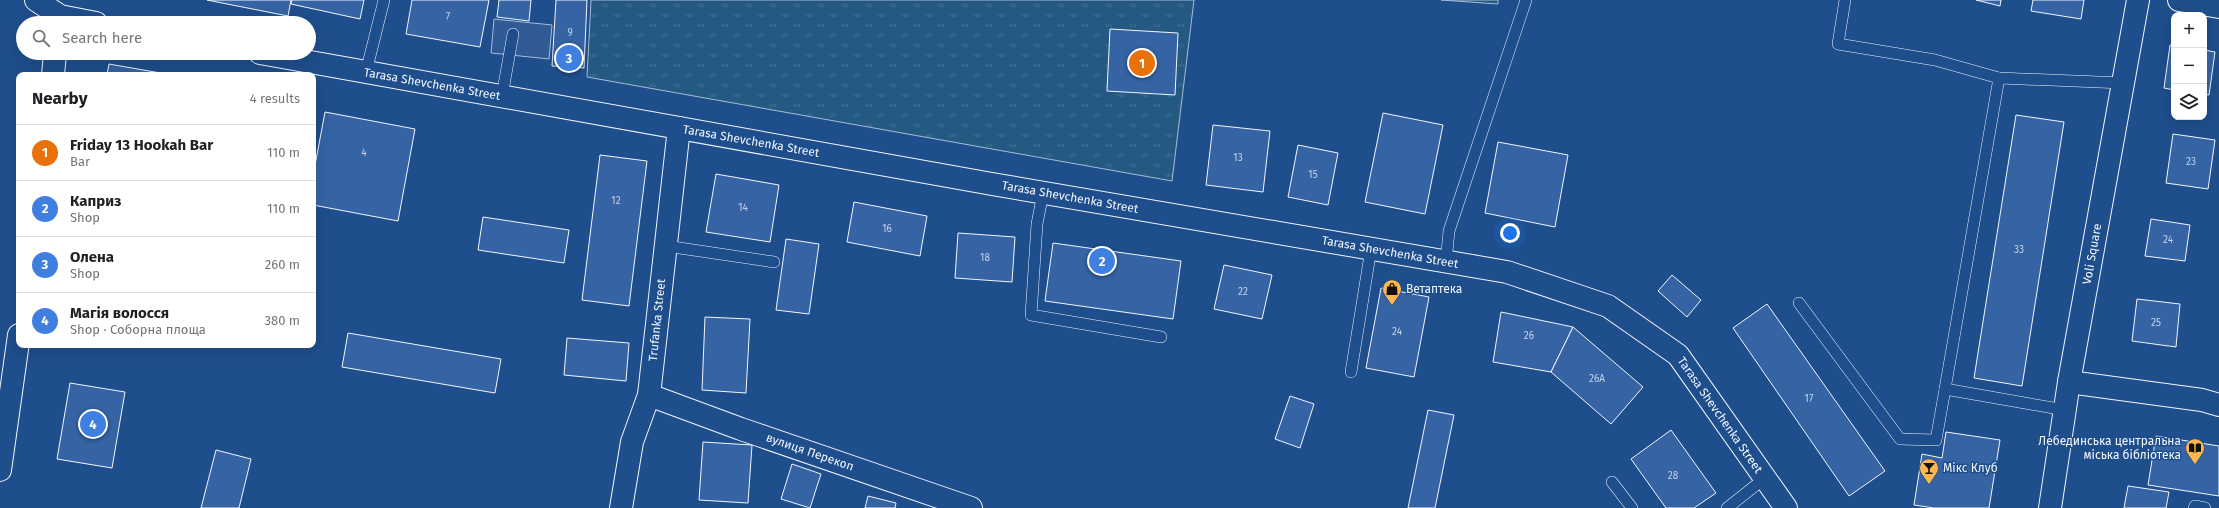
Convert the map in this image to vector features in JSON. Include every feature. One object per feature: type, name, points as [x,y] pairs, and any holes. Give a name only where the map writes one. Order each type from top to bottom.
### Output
[{"type":"main road","points":[[36,0],[60,13],[71,16]]},
{"type":"main road","name":"Voli Square","points":[[2050,508],[2069,382],[2138,0]]},
{"type":"main road","points":[[2178,0],[2219,7]]},
{"type":"main road","points":[[52,72],[54,60]]},
{"type":"main road","name":"Tarasa Shevchenka Street","points":[[299,60],[1042,192],[1507,272],[1608,306],[1678,355],[1786,508]]},
{"type":"main road","name":"Trufanka Street","points":[[621,508],[632,442],[649,395],[679,128]]},
{"type":"main road","points":[[0,470],[12,341]]},
{"type":"main road","points":[[2069,382],[2202,400],[2219,405]]},
{"type":"main road","name":"вулиця Перекоп","points":[[649,395],[741,429],[971,508]]},
{"type":"lane","points":[[366,72],[384,0]]},
{"type":"lane","points":[[1446,262],[1449,232],[1526,0]]},
{"type":"lane","points":[[1845,0],[1838,44],[1935,60],[1999,78],[2123,83]]},
{"type":"lane","points":[[502,96],[513,34]]},
{"type":"lane","points":[[1799,303],[1900,440],[1936,440],[1999,78]]},
{"type":"lane","points":[[1042,192],[1037,224],[1031,315],[1161,337]]},
{"type":"lane","points":[[666,246],[774,262]]},
{"type":"lane","points":[[1351,372],[1371,249]]},
{"type":"lane","points":[[1945,389],[2065,410]]},
{"type":"lane","points":[[1727,508],[1765,478]]},
{"type":"lane","points":[[1612,482],[1632,508]]},
{"type":"lane","points":[[2194,508],[2195,506],[2205,508]]},
{"type":"green space","points":[[591,0],[1194,0],[1172,181],[587,77]]},
{"type":"green space","points":[[1441,0],[1498,0],[1498,4]]},
{"type":"shaded area","points":[[494,19],[552,25],[549,59],[491,53]]},
{"type":"building","points":[[207,0],[291,0],[288,16]]},
{"type":"building","points":[[292,0],[364,0],[360,19],[291,4]]},
{"type":"building","points":[[412,0],[489,0],[480,47],[406,34]]},
{"type":"building","points":[[499,0],[531,0],[529,21],[497,17]]},
{"type":"building","points":[[556,0],[587,0],[584,68],[552,66]]},
{"type":"building","points":[[1976,0],[2001,0],[2000,6]]},
{"type":"building","points":[[2033,0],[2084,0],[2081,19],[2031,11]]},
{"type":"building","points":[[1110,29],[1178,33],[1175,95],[1107,91]]},
{"type":"building","points":[[2170,45],[2171,89],[2164,88]]},
{"type":"building","points":[[2207,51],[2215,52],[2209,95],[2207,95]]},
{"type":"building","points":[[109,64],[155,72],[108,72]]},
{"type":"building","points":[[325,112],[415,129],[398,221],[316,206],[316,160]]},
{"type":"building","points":[[1383,113],[1443,125],[1425,214],[1365,202]]},
{"type":"building","points":[[2016,115],[2064,122],[2022,386],[1974,378]]},
{"type":"building","points":[[1213,125],[1270,131],[1263,192],[1206,185]]},
{"type":"building","points":[[2173,134],[2215,140],[2208,189],[2166,183]]},
{"type":"building","points":[[1498,142],[1568,155],[1555,227],[1485,213]]},
{"type":"building","points":[[1298,145],[1338,153],[1328,205],[1288,197]]},
{"type":"building","points":[[600,155],[647,161],[629,306],[582,300]]},
{"type":"building","points":[[716,174],[779,185],[770,242],[706,232]]},
{"type":"building","points":[[854,202],[927,216],[920,256],[847,242]]},
{"type":"building","points":[[483,217],[569,230],[564,263],[478,250]]},
{"type":"building","points":[[2151,219],[2190,225],[2185,261],[2145,256]]},
{"type":"building","points":[[958,233],[1015,237],[1012,282],[955,278]]},
{"type":"building","points":[[786,239],[819,244],[809,314],[776,310]]},
{"type":"building","points":[[1053,243],[1181,261],[1173,319],[1045,301]]},
{"type":"building","points":[[1224,265],[1272,275],[1262,319],[1214,309]]},
{"type":"building","points":[[1672,275],[1701,300],[1687,317],[1658,291]]},
{"type":"building","points":[[1381,288],[1429,297],[1414,377],[1366,368]]},
{"type":"building","points":[[2137,299],[2180,304],[2176,347],[2132,341]]},
{"type":"building","points":[[1767,304],[1885,471],[1849,496],[1733,328]]},
{"type":"building","points":[[1501,312],[1573,327],[1551,372],[1493,362]]},
{"type":"building","points":[[705,317],[750,319],[746,393],[702,390]]},
{"type":"building","points":[[1573,327],[1643,387],[1611,424],[1551,372]]},
{"type":"building","points":[[348,333],[501,359],[495,393],[342,367]]},
{"type":"building","points":[[567,338],[629,343],[626,381],[564,375]]},
{"type":"building","points":[[70,383],[125,392],[112,468],[57,459]]},
{"type":"building","points":[[1290,396],[1314,404],[1300,448],[1275,439]]},
{"type":"building","points":[[1428,410],[1454,415],[1435,508],[1408,508]]},
{"type":"building","points":[[1671,430],[1716,493],[1694,508],[1666,508],[1631,459]]},
{"type":"building","points":[[1946,432],[2000,440],[1989,508],[1934,508],[1914,505],[1922,454],[1942,458]]},
{"type":"building","points":[[2156,436],[2219,446],[2219,496],[2148,485]]},
{"type":"building","points":[[703,442],[752,445],[748,503],[699,500]]},
{"type":"building","points":[[216,450],[251,459],[239,508],[201,508]]},
{"type":"building","points":[[792,464],[821,474],[810,508],[781,499]]},
{"type":"building","points":[[2128,486],[2169,492],[2166,508],[2124,508]]},
{"type":"building","points":[[868,496],[896,503],[895,508],[865,508]]},
{"type":"place","name":"Олена","points":[[569,58]]},
{"type":"place","name":"Friday 13 Hookah Bar","points":[[1142,63]]},
{"type":"place","name":"Каприз","points":[[1102,261]]},
{"type":"place","name":"Ветаптека","points":[[1392,306]]},
{"type":"place","name":"Магія волосся","points":[[93,424]]},
{"type":"place","name":"Лебединська центральна міська бібліотека","points":[[2195,465]]},
{"type":"place","name":"Мікс Клуб","points":[[1929,485]]}]
